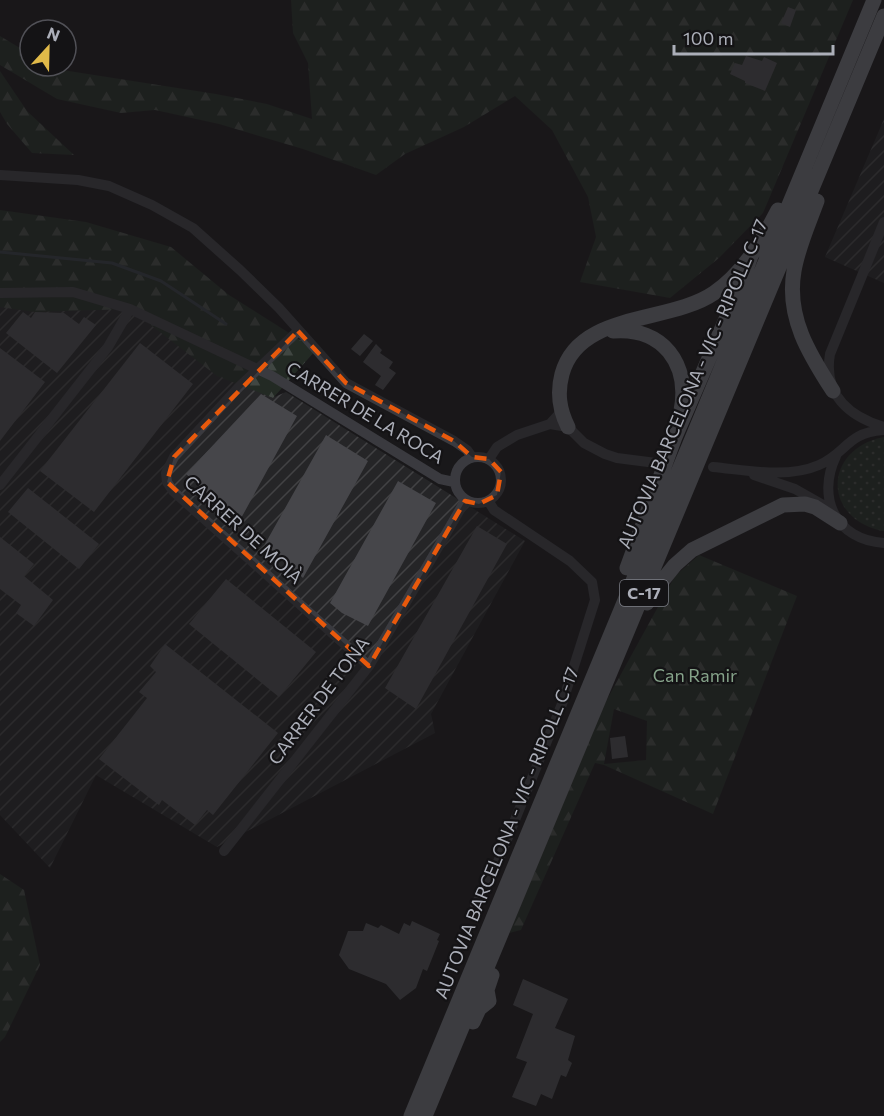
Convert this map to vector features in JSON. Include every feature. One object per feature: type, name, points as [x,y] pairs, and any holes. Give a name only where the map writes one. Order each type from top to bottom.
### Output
[{"type":"highway","name":"AUTOVIA BARCELONA - VIC - RIPOLL C-17","points":[[411,1116],[874,0]]},
{"type":"highway","name":"AUTOVIA BARCELONA - VIC - RIPOLL C-17","points":[[425,1116],[446,1065],[465,1043],[479,1009],[489,1001],[487,990],[503,945],[502,930],[884,16]]},
{"type":"highway","points":[[832,391],[810,355],[800,333],[794,313],[792,287],[797,259],[862,70]]},
{"type":"highway","points":[[591,683],[606,624],[675,438],[751,256],[818,136]]},
{"type":"highway","points":[[568,427],[561,412],[559,391],[563,371],[580,343],[595,333],[695,303],[722,287],[751,256]]},
{"type":"highway","points":[[595,333],[616,331],[640,333],[650,337],[671,353],[677,363],[683,385],[683,398],[675,438]]},
{"type":"highway","points":[[619,653],[654,591],[692,550],[783,505],[805,504],[837,518]]},
{"type":"street","points":[[0,175],[78,180],[109,186],[152,205],[193,228],[240,270],[346,383],[454,441],[467,450],[472,457]]},
{"type":"street","points":[[884,222],[830,354],[829,363],[832,391],[855,414],[884,428]]},
{"type":"street","name":"CARRER DE LA ROCA","points":[[0,293],[73,292],[130,309],[272,376],[440,479],[454,482]]},
{"type":"street","points":[[0,484],[108,347],[130,309]]},
{"type":"street","name":"CARRER DE MOIÀ","points":[[298,331],[239,387],[174,457],[166,473],[167,482],[173,491],[369,666]]},
{"type":"street","points":[[550,424],[561,412]]},
{"type":"street","points":[[489,459],[497,447],[517,435],[550,424],[568,427],[584,443],[605,454],[617,458],[656,463]]},
{"type":"street","points":[[713,467],[796,471],[819,465],[837,453],[851,439],[869,431],[884,428]]},
{"type":"street","points":[[837,453],[829,470],[827,490],[837,518]]},
{"type":"street","points":[[472,457],[489,459],[501,472],[502,484],[497,495],[489,502],[479,504],[465,501],[457,492],[454,482],[456,471],[464,461],[472,457]]},
{"type":"street","points":[[725,468],[776,481],[810,497],[854,535],[871,542],[884,543]]},
{"type":"street","name":"CARRER DE TONA","points":[[224,850],[369,666],[465,501]]},
{"type":"street","points":[[475,905],[491,879],[562,704],[595,600],[592,582],[570,561],[494,510],[489,502]]},
{"type":"highlighted area","points":[[298,331],[346,383],[454,441],[472,457],[489,459],[501,472],[497,495],[479,504],[465,501],[369,666],[167,482],[174,457]]},
{"type":"shaded area","points":[[884,119],[884,283],[825,257]]},
{"type":"shaded area","points":[[0,292],[130,309],[272,398],[286,392],[525,541],[431,714],[435,733],[217,847],[96,775],[50,868],[0,815]]},
{"type":"green space","points":[[291,0],[853,0],[763,213],[719,258],[670,298],[580,282],[596,237],[588,197],[552,130],[515,96],[464,127],[405,154],[376,175],[303,149],[219,124],[155,110],[121,113],[57,99],[22,78],[78,78],[78,72],[267,104],[312,119],[308,63],[293,33]]},
{"type":"green space","points":[[0,36],[18,47],[18,76],[0,65]]},
{"type":"green space","points":[[0,71],[27,111],[74,155],[32,153],[7,124],[0,112]]},
{"type":"green space","points":[[0,210],[86,222],[171,247],[229,295],[316,350],[273,398],[217,376],[130,309],[35,312],[0,307]]},
{"type":"green space","points":[[884,437],[884,531],[882,531],[862,524],[848,513],[840,499],[838,484],[841,469],[850,455],[864,444]]},
{"type":"green space","name":"Can Ramir","points":[[699,555],[797,596],[713,814],[595,763],[521,930],[509,933],[604,705],[675,576]],"holes":[[[614,709],[647,721],[646,760],[604,764]]]},
{"type":"green space","points":[[0,874],[24,890],[40,965],[5,1037],[0,1042]]},
{"type":"building","points":[[788,7],[796,10],[790,27],[781,23]]},
{"type":"building","points":[[746,56],[762,61],[764,57],[777,63],[765,91],[730,74],[735,63],[742,65]]},
{"type":"building","points":[[23,312],[31,318],[35,312],[64,313],[79,324],[84,317],[96,325],[57,373],[6,333]]},
{"type":"building","points":[[364,334],[373,341],[360,356],[351,349]]},
{"type":"building","points":[[140,343],[193,384],[94,512],[40,471]]},
{"type":"building","points":[[376,344],[382,350],[380,353],[393,362],[389,368],[396,373],[383,390],[375,385],[381,376],[363,362]]},
{"type":"building","points":[[0,348],[45,382],[0,441]]},
{"type":"building","points":[[261,394],[297,416],[239,522],[186,474]]},
{"type":"building","points":[[326,435],[368,461],[303,578],[265,544]]},
{"type":"building","points":[[398,481],[436,503],[368,626],[342,613],[330,603]]},
{"type":"building","points":[[28,488],[99,544],[79,569],[8,512]]},
{"type":"building","points":[[477,526],[507,544],[416,709],[385,688]]},
{"type":"building","points":[[0,537],[34,564],[24,576],[53,600],[34,626],[16,613],[21,605],[0,589]]},
{"type":"building","points":[[226,579],[316,652],[279,697],[189,624]]},
{"type":"building","points":[[165,644],[278,733],[213,815],[207,810],[195,825],[162,800],[159,805],[99,759],[147,698],[139,692],[156,672],[150,666]]},
{"type":"building","points":[[625,736],[628,757],[612,759],[610,738]]},
{"type":"building","points":[[412,921],[440,934],[437,940],[439,941],[427,971],[423,969],[416,988],[400,1000],[386,984],[349,969],[339,955],[348,931],[363,931],[366,923],[378,928],[381,925],[399,934],[404,923],[410,926]]},
{"type":"building","points":[[523,979],[568,999],[555,1028],[575,1036],[568,1060],[572,1063],[566,1077],[561,1075],[552,1099],[541,1094],[536,1106],[512,1097],[527,1062],[516,1058],[533,1014],[513,1005]]},
{"type":"waterway","points":[[0,252],[112,263],[161,281],[226,324]]}]
